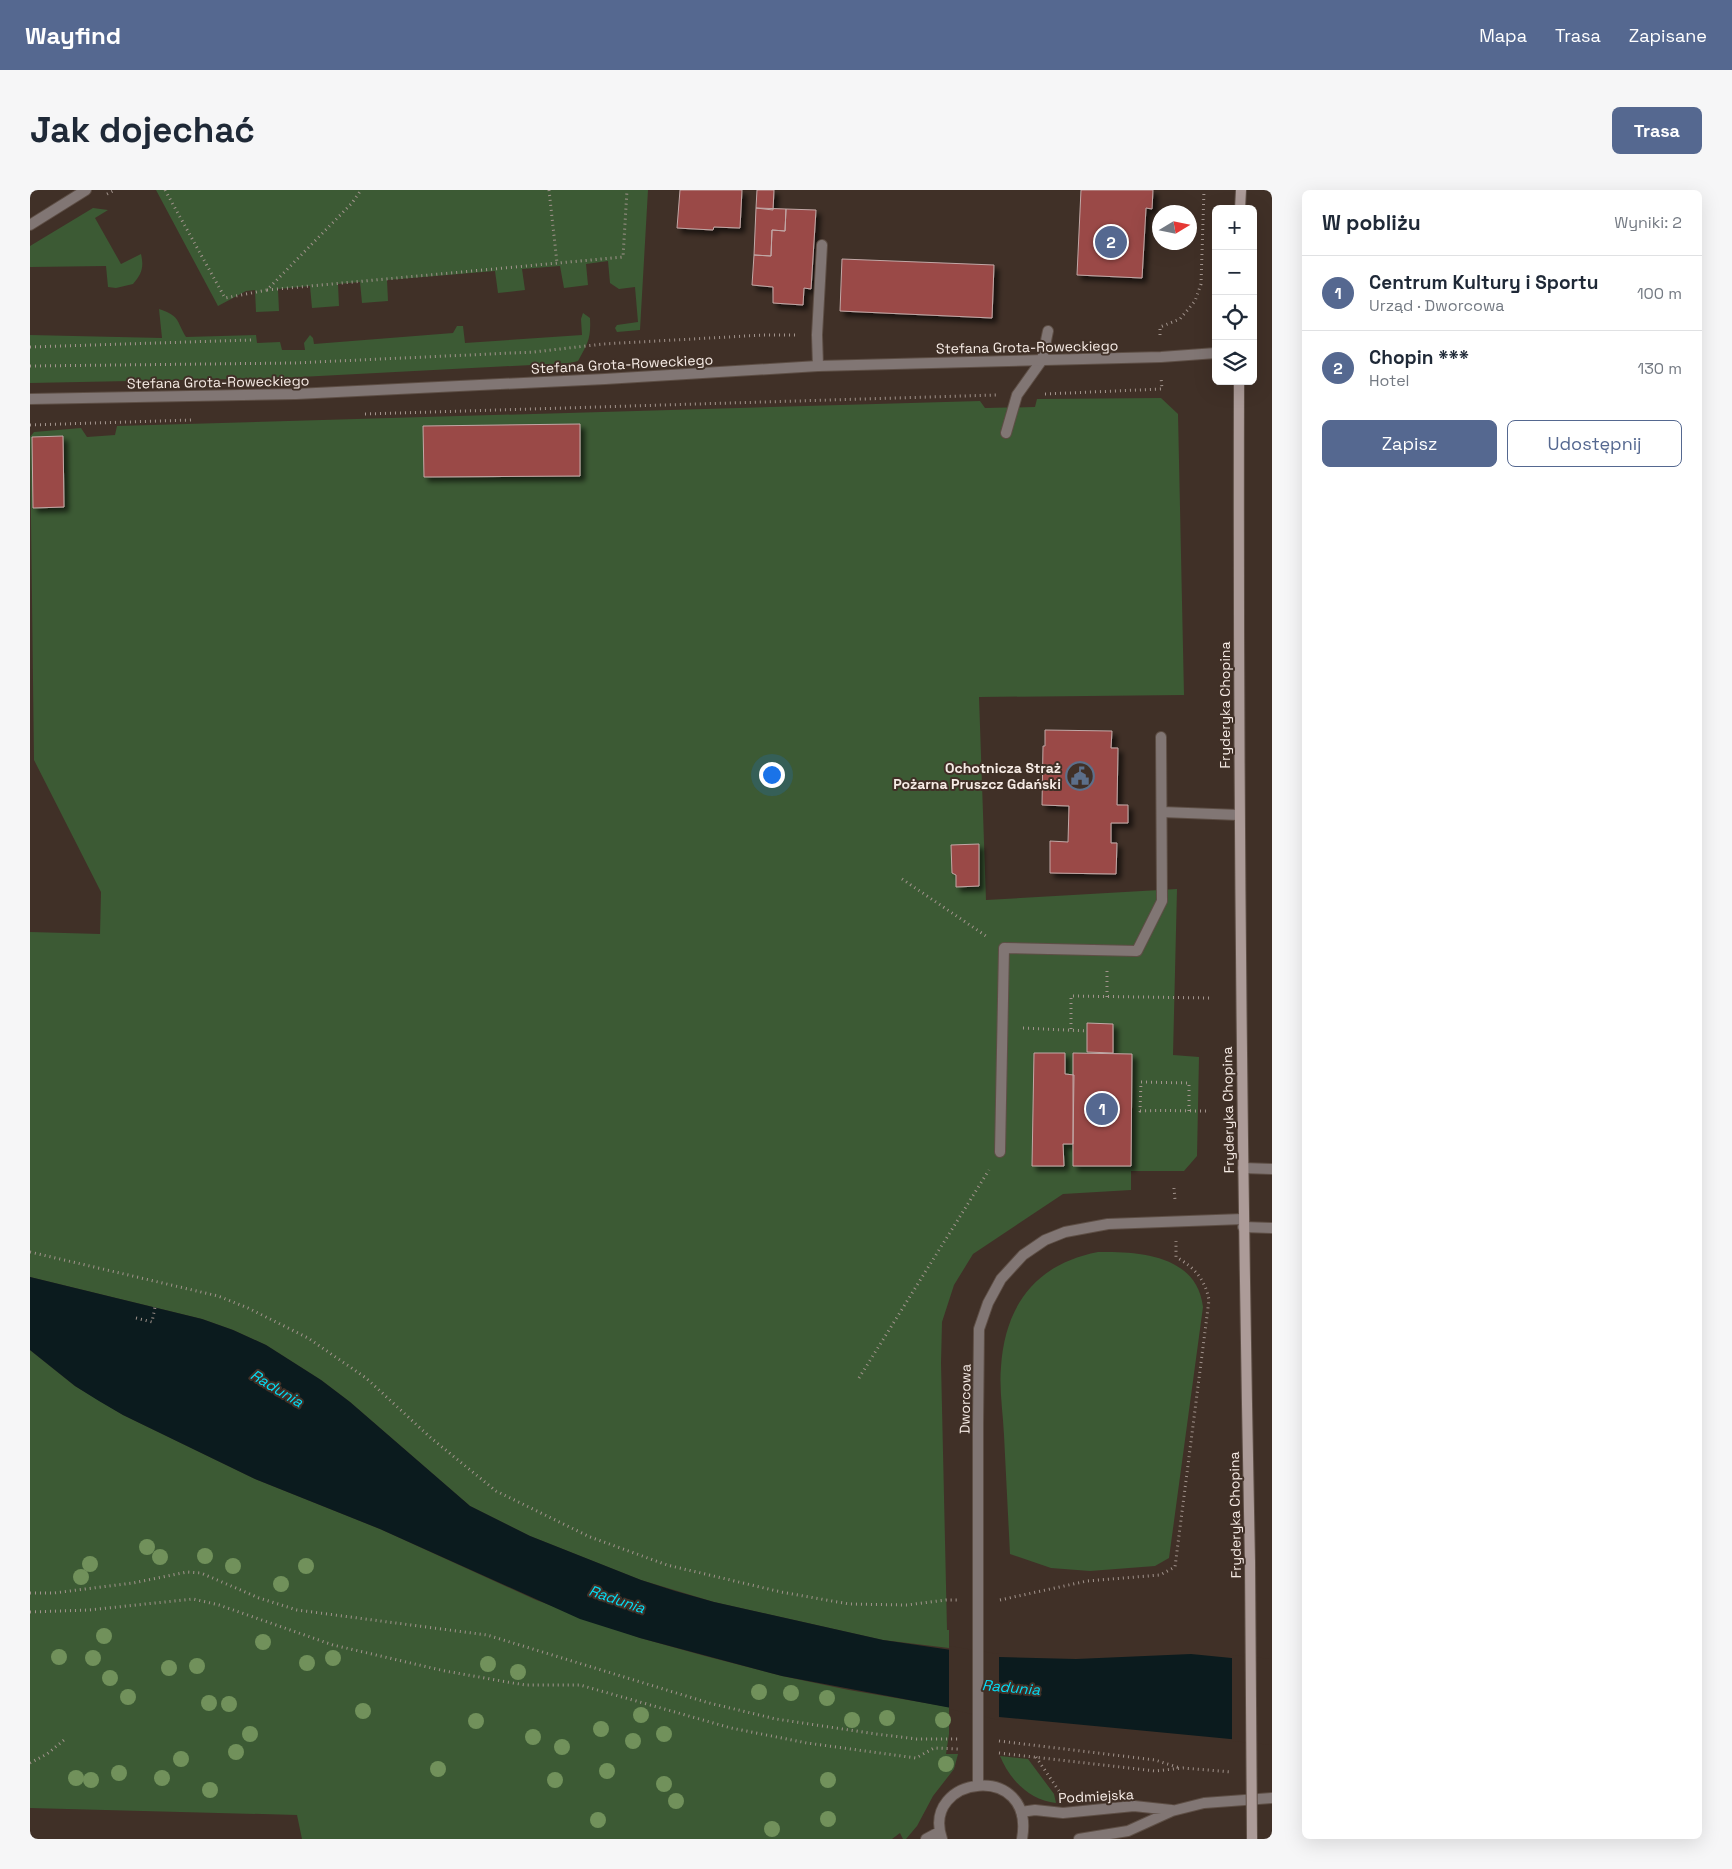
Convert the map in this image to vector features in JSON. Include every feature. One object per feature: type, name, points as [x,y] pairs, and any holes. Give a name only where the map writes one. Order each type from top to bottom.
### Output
[{"type":"main road","points":[[1240,205],[1241,190]]},
{"type":"main road","name":"Fryderyka Chopina","points":[[1239,385],[1239,814],[1243,1224],[1250,1562],[1252,1839]]},
{"type":"street","points":[[30,225],[86,190]]},
{"type":"street","points":[[818,366],[822,245]]},
{"type":"street","points":[[1006,433],[1017,395],[1042,360],[1048,331]]},
{"type":"street","name":"Stefana Grota-Roweckiego","points":[[30,399],[306,394],[596,380],[818,366],[1212,354]]},
{"type":"street","points":[[1000,1152],[1004,948],[1137,951],[1162,901],[1160,738]]},
{"type":"street","points":[[1162,812],[1239,814]]},
{"type":"street","points":[[1243,1168],[1272,1169]]},
{"type":"street","name":"Dworcowa","points":[[978,1784],[979,1329],[988,1303],[1001,1278],[1023,1255],[1045,1240],[1065,1232],[1108,1224],[1176,1221],[1243,1224],[1272,1228]]},
{"type":"street","points":[[926,1839],[940,1835],[940,1818],[945,1806],[953,1795],[965,1788],[978,1784],[992,1786],[1005,1791],[1015,1800],[1021,1812],[1024,1828],[1022,1839]]},
{"type":"street","name":"Podmiejska","points":[[1079,1839],[1128,1831],[1172,1811],[1213,1802],[1272,1798]]},
{"type":"street","name":"Podmiejska","points":[[1021,1812],[1035,1810],[1063,1813],[1134,1806],[1172,1811]]},
{"type":"path","points":[[165,190],[225,298],[267,290],[623,257],[627,190]]},
{"type":"path","points":[[267,290],[352,203],[360,190]]},
{"type":"path","points":[[549,190],[557,263]]},
{"type":"path","points":[[1160,327],[1180,318],[1195,301],[1201,284],[1204,190]]},
{"type":"path","points":[[30,366],[294,363],[534,352],[603,344],[764,335],[818,335]]},
{"type":"path","points":[[30,347],[251,340]]},
{"type":"path","points":[[357,415],[1162,389]]},
{"type":"path","points":[[30,425],[198,420]]},
{"type":"path","points":[[902,879],[1004,948]]},
{"type":"path","points":[[1071,1029],[1071,996],[1210,998]]},
{"type":"path","points":[[1002,1028],[1087,1030]]},
{"type":"path","points":[[1189,1111],[1189,1083],[1141,1082],[1140,1111],[1189,1111],[1210,1111]]},
{"type":"path","points":[[859,1378],[1000,1152]]},
{"type":"path","points":[[999,1600],[1088,1581],[1160,1574],[1175,1567],[1209,1300],[1206,1287],[1198,1272],[1189,1264],[1176,1257],[1174,1188]]},
{"type":"path","points":[[30,1252],[218,1296],[291,1329],[308,1338],[366,1378],[431,1438],[496,1491],[590,1537],[667,1565],[781,1592],[849,1604],[907,1605],[955,1600]]},
{"type":"path","points":[[136,1318],[152,1322],[155,1307]]},
{"type":"path","points":[[30,1594],[133,1584],[153,1578],[187,1572],[201,1573],[259,1598],[297,1610],[487,1635],[709,1703],[776,1719],[916,1739],[978,1741],[1155,1760],[1183,1768]]},
{"type":"path","points":[[30,1612],[88,1610],[193,1599],[219,1605],[334,1645],[445,1671],[513,1683],[526,1685],[580,1685],[731,1728],[807,1743],[916,1758],[934,1748],[978,1741],[1155,1771],[1183,1768],[1232,1772]]},
{"type":"path","points":[[30,1763],[47,1754],[64,1740]]},
{"type":"green space","points":[[156,190],[648,190],[640,330],[617,332],[615,328],[617,325],[638,322],[635,287],[619,289],[610,283],[608,261],[586,264],[588,285],[564,288],[560,266],[522,269],[525,290],[498,293],[495,271],[387,280],[388,301],[362,303],[360,282],[338,284],[339,306],[312,308],[310,286],[278,289],[279,311],[256,312],[255,290],[246,291],[218,306]]},
{"type":"green space","points":[[93,208],[108,210],[95,218],[121,264],[141,254],[142,270],[133,284],[116,288],[108,287],[106,266],[30,267],[30,246]]},
{"type":"green space","points":[[159,309],[174,316],[186,337],[256,335],[257,343],[280,342],[282,350],[305,350],[304,343],[310,335],[313,338],[314,344],[453,333],[457,326],[463,326],[465,343],[582,335],[581,319],[583,313],[590,318],[590,331],[578,361],[570,363],[281,378],[30,383],[30,335],[162,338]]},
{"type":"green space","points":[[1161,398],[1178,414],[1184,695],[979,697],[986,900],[1177,889],[1173,1055],[1199,1057],[1197,1156],[1184,1171],[1131,1171],[1131,1190],[1063,1194],[973,1254],[954,1285],[942,1322],[941,1363],[949,1648],[883,1640],[714,1602],[641,1580],[530,1536],[470,1506],[350,1402],[321,1380],[266,1345],[202,1319],[30,1277],[30,932],[100,934],[101,892],[34,760],[30,437],[34,432],[81,428],[87,437],[115,435],[117,426],[980,401],[985,408],[1035,407],[1037,399]]},
{"type":"green space","points":[[1098,1252],[1148,1255],[1178,1266],[1190,1276],[1198,1290],[1203,1307],[1169,1558],[1155,1566],[1090,1571],[1051,1568],[1010,1554],[1000,1384],[1004,1345],[1009,1325],[1017,1307],[1041,1277],[1057,1266]]},
{"type":"green space","points":[[30,1350],[75,1386],[123,1415],[255,1479],[380,1529],[536,1600],[640,1638],[782,1676],[849,1690],[949,1707],[949,1734],[946,1754],[958,1754],[954,1769],[933,1796],[917,1826],[906,1839],[903,1839],[900,1833],[892,1839],[302,1839],[297,1815],[30,1808]]},
{"type":"green space","points":[[1000,1756],[1028,1759],[1054,1794],[1056,1803],[1037,1798],[1029,1793],[1015,1781]]},
{"type":"water","name":"Radunia","points":[[30,1277],[202,1319],[266,1345],[321,1380],[350,1402],[470,1506],[530,1536],[641,1580],[675,1591],[714,1602],[883,1640],[999,1657],[1076,1659],[1191,1654],[1272,1662],[1272,1743],[999,1717],[782,1676],[640,1638],[580,1619],[380,1529],[255,1479],[123,1415],[99,1401],[75,1386],[30,1350]]},
{"type":"pier","points":[[949,1646],[999,1654],[999,1720],[949,1709]]},
{"type":"pier","points":[[1232,1655],[1272,1659],[1272,1745],[1232,1741]]},
{"type":"building","points":[[680,190],[742,190],[740,228],[714,227],[713,230],[677,228]]},
{"type":"building","points":[[757,190],[774,190],[773,210],[756,208]]},
{"type":"building","points":[[1081,190],[1153,190],[1152,209],[1146,208],[1142,278],[1077,275]]},
{"type":"building","points":[[756,208],[786,209],[785,231],[772,230],[771,256],[754,255]]},
{"type":"building","points":[[786,209],[816,210],[811,289],[804,288],[803,305],[773,303],[773,287],[752,285],[754,255],[771,256],[772,230],[785,231]]},
{"type":"building","points":[[842,259],[994,265],[992,318],[840,311]]},
{"type":"building","points":[[580,424],[580,476],[424,477],[423,426]]},
{"type":"building","points":[[63,436],[64,507],[33,508],[32,437]]},
{"type":"building","name":"Ochotnicza Straż Pożarna Pruszcz Gdański","points":[[1045,730],[1112,731],[1111,748],[1118,748],[1117,805],[1128,805],[1128,823],[1111,823],[1111,843],[1117,843],[1116,874],[1050,873],[1050,841],[1068,842],[1069,806],[1042,805]]},
{"type":"building","points":[[979,844],[979,886],[956,887],[956,875],[952,873],[951,845]]},
{"type":"building","points":[[1087,1023],[1113,1024],[1113,1053],[1087,1052]]},
{"type":"building","points":[[1034,1053],[1065,1053],[1065,1074],[1074,1075],[1073,1144],[1063,1144],[1064,1166],[1032,1166]]},
{"type":"building","points":[[1073,1053],[1132,1054],[1131,1166],[1073,1166]]},
{"type":"place","name":"Chopin ***","points":[[1111,242]]},
{"type":"place","name":"Ochotnicza Straż Pożarna Pruszcz Gdański","points":[[1080,776]]},
{"type":"place","name":"Centrum Kultury i Sportu","points":[[1102,1109]]}]
